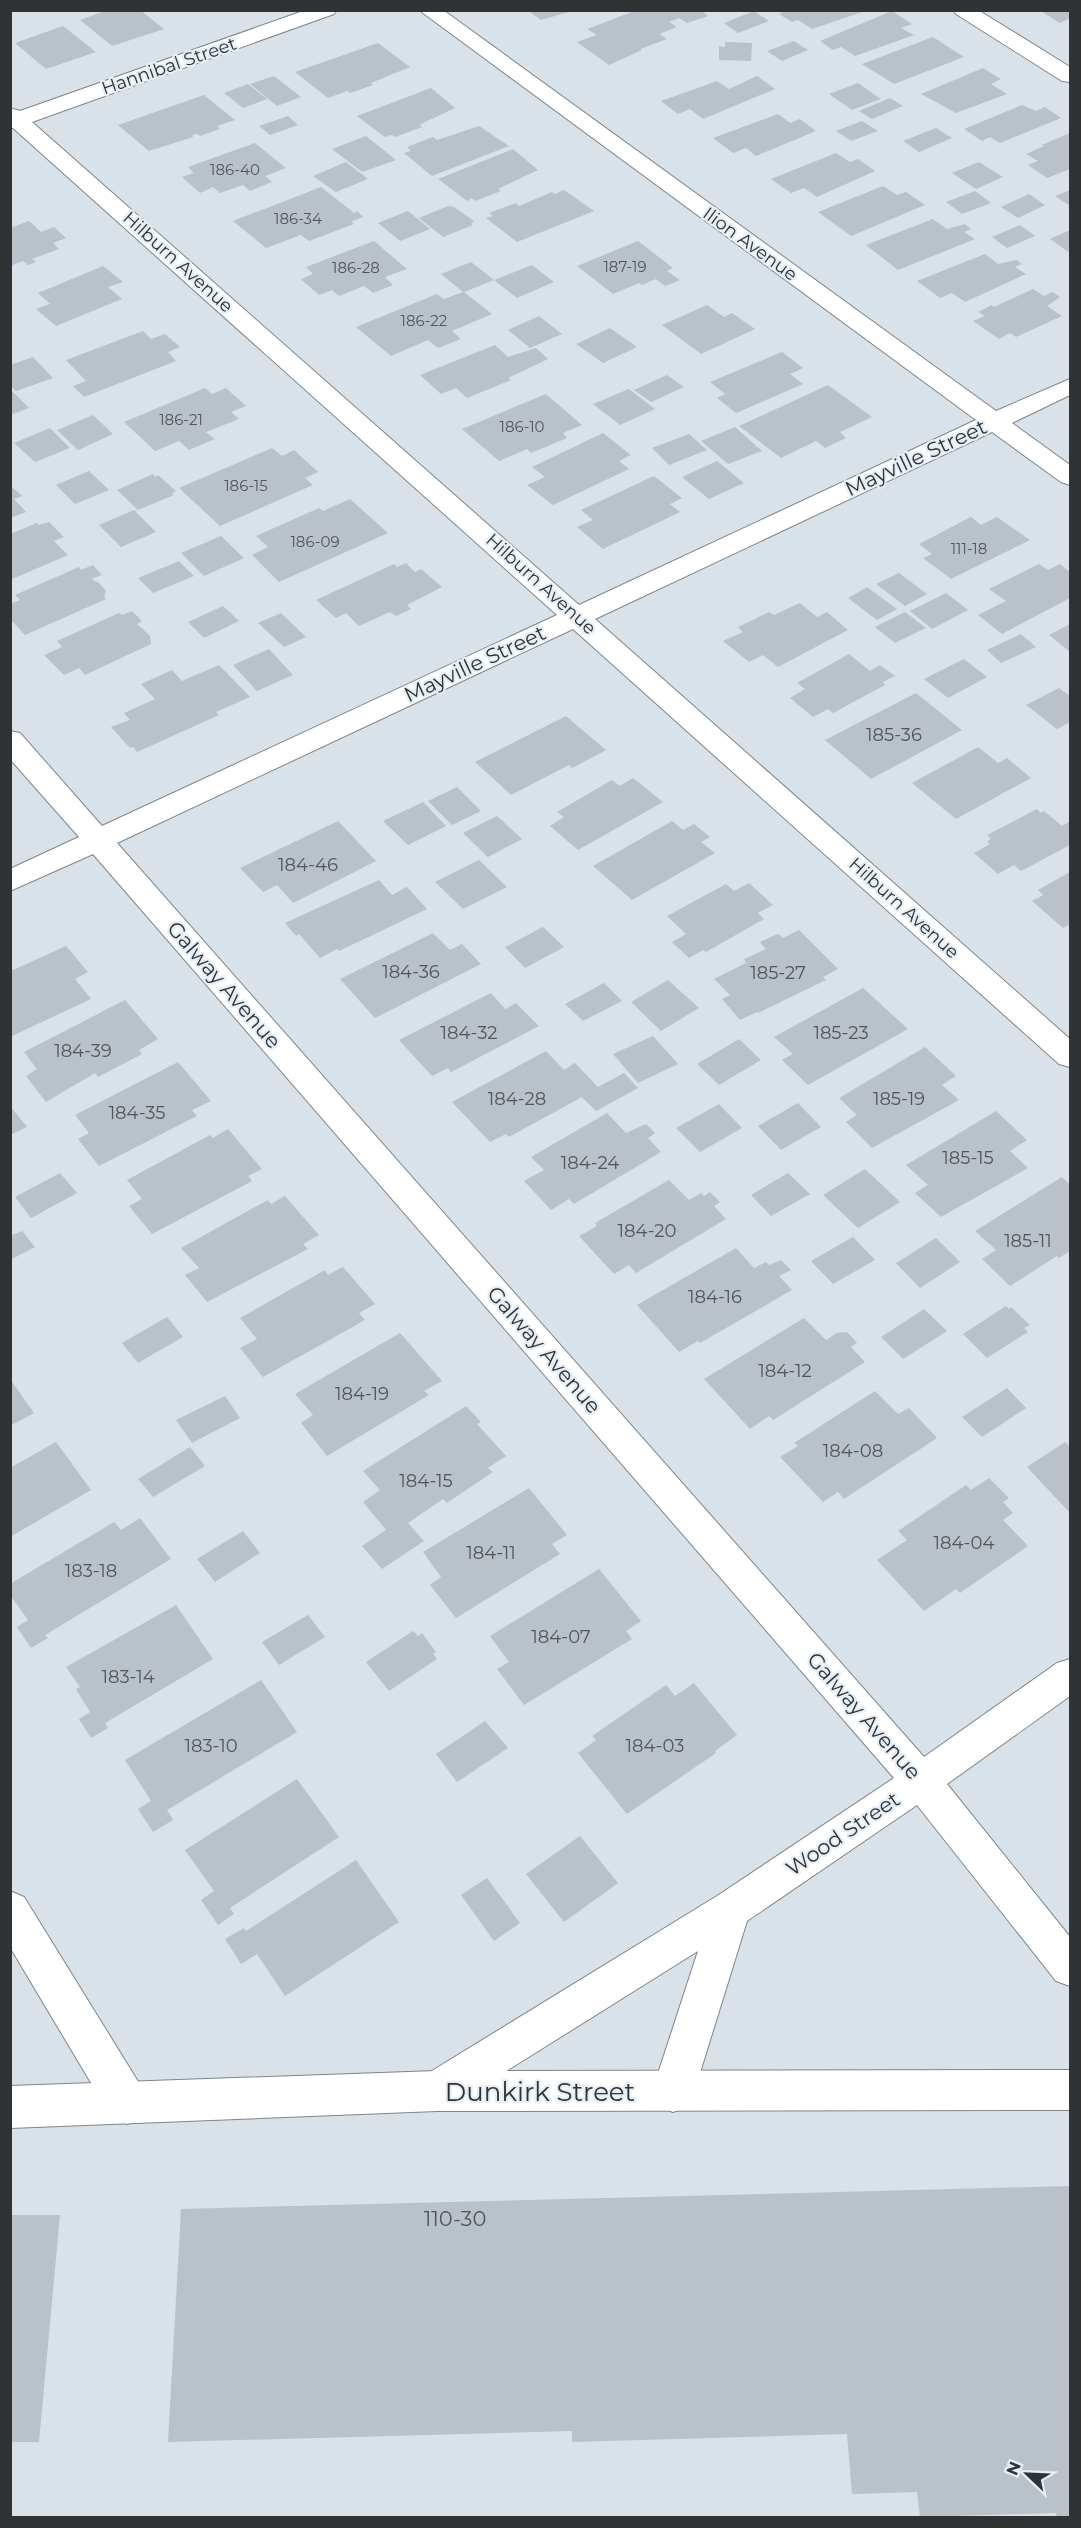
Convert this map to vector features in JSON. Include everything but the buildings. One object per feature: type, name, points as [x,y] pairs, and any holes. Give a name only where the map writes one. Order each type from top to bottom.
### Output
[{"type":"street","name":"Hannibal Street","points":[[13,119],[327,10]]},
{"type":"street","name":"Ilion Avenue","points":[[429,10],[1071,477]]},
{"type":"street","points":[[963,10],[1071,76]]},
{"type":"street","name":"Hilburn Avenue","points":[[13,119],[578,616],[1071,1056]]},
{"type":"street","name":"Mayville Street","points":[[10,881],[1071,386]]},
{"type":"street","name":"Galway Avenue","points":[[10,740],[921,1781],[1071,1967]]},
{"type":"street","name":"Wood Street","points":[[437,2091],[731,1909],[921,1781],[1071,1675]]},
{"type":"street","points":[[673,2092],[731,1909]]},
{"type":"street","points":[[10,1910],[127,2103]]},
{"type":"street","name":"Dunkirk Street","points":[[10,2107],[437,2091],[1071,2090]]}]
